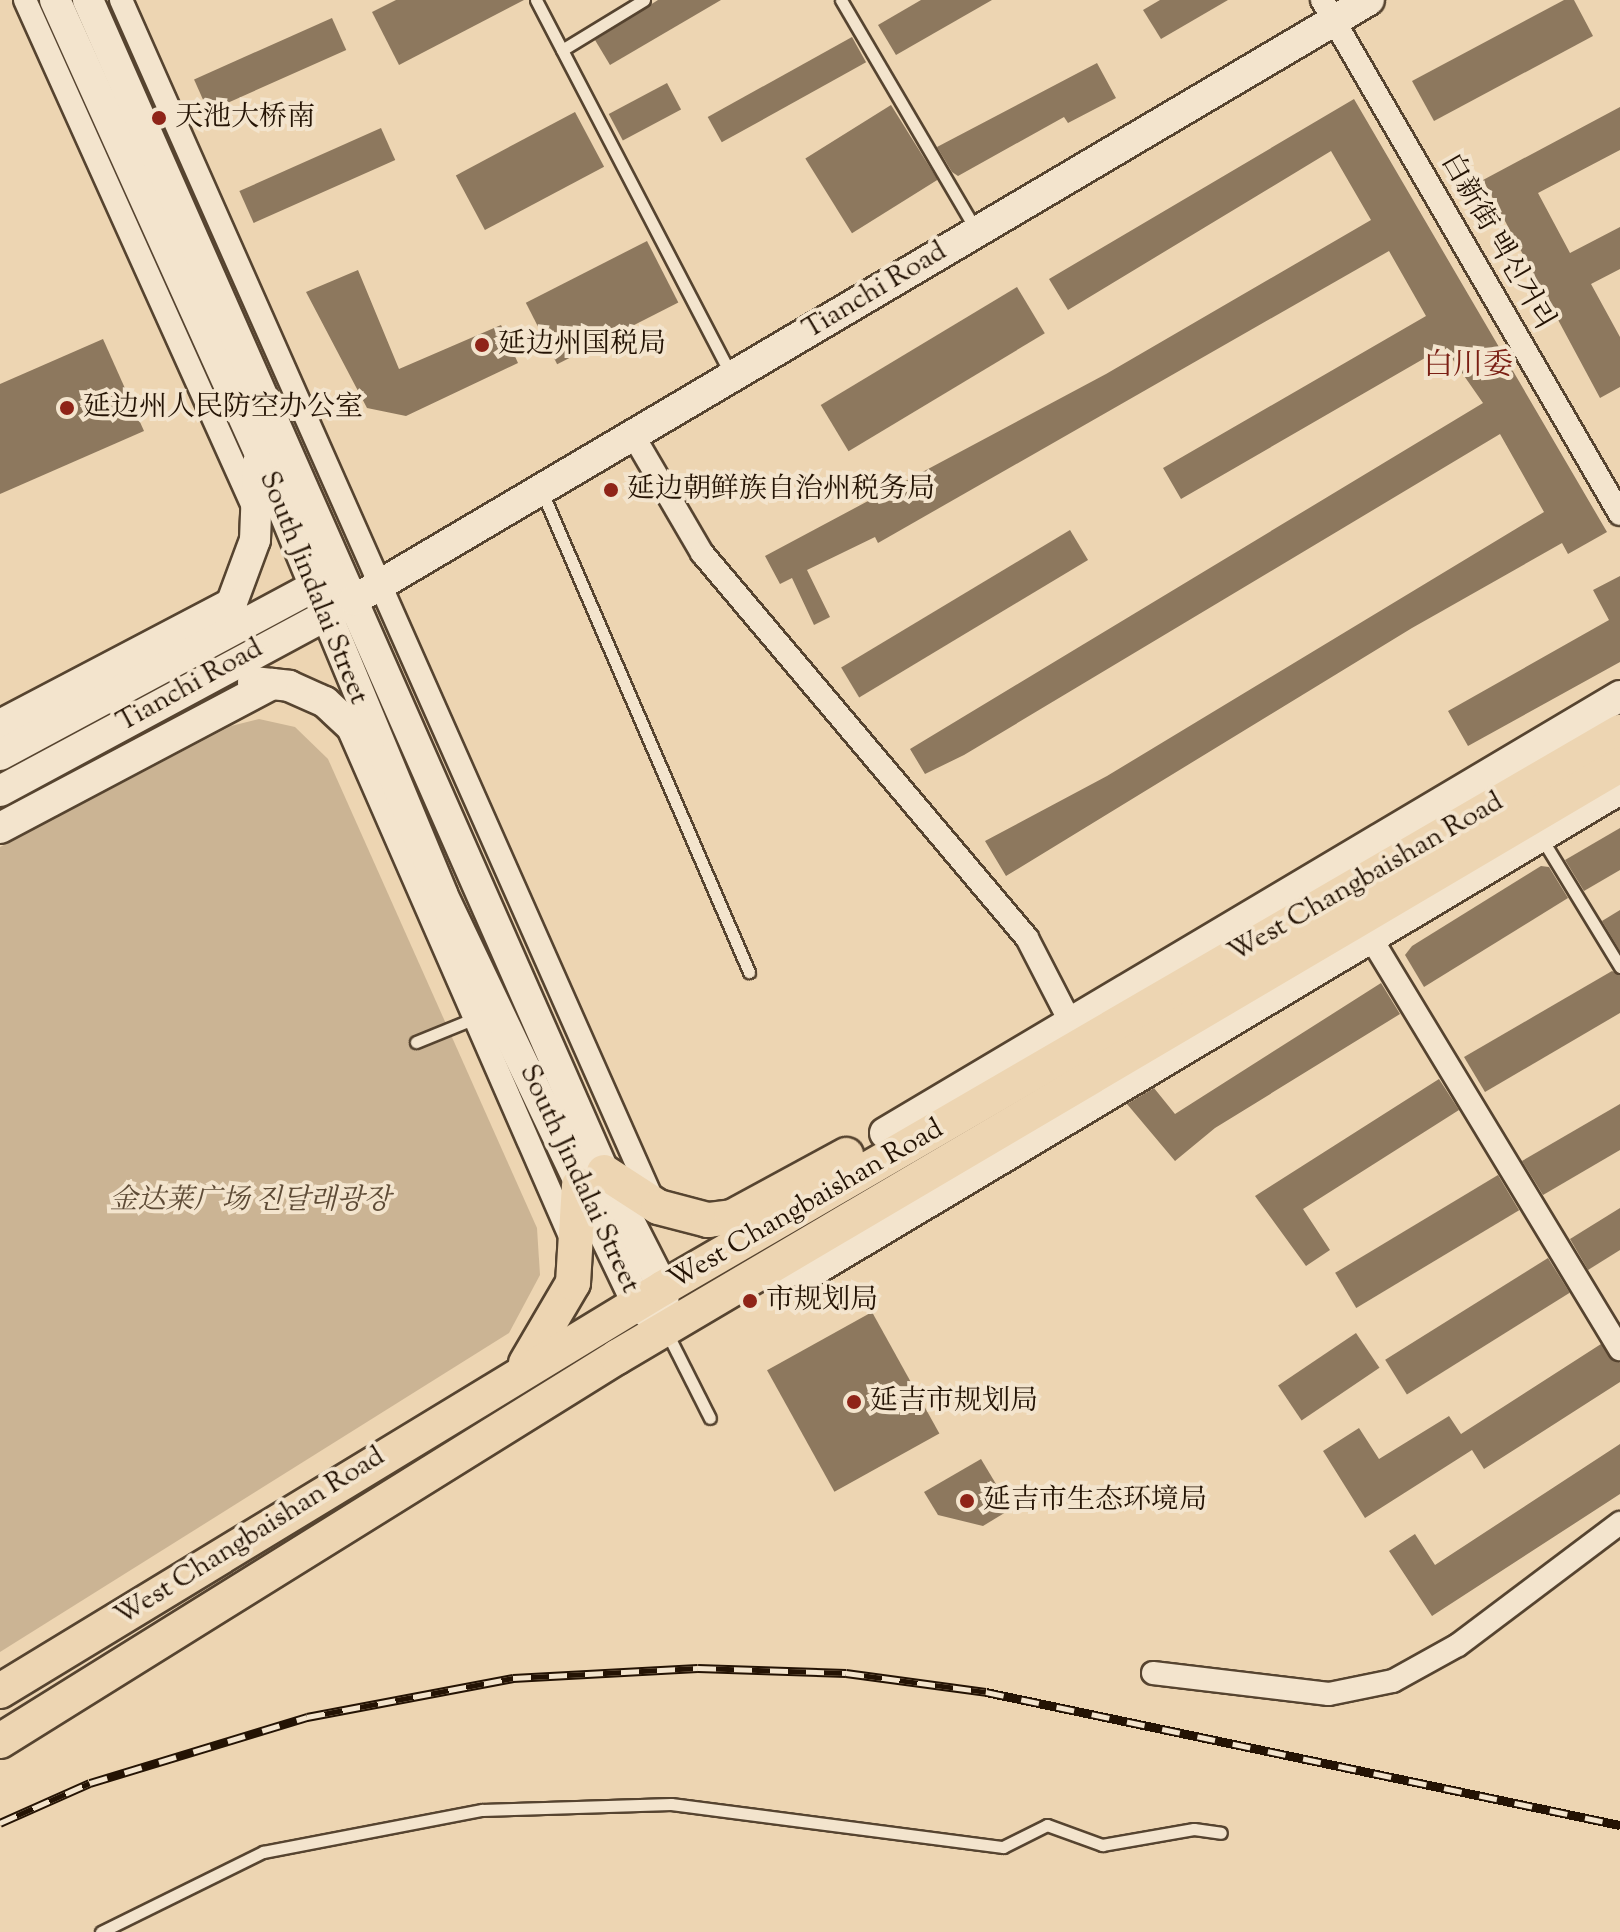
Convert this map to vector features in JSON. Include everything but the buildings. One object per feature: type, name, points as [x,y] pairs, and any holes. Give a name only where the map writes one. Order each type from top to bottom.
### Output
[{"type":"main road","name":"South Jindalai Street","points":[[55,0],[258,449],[380,757],[665,1329]]},
{"type":"main road","name":"South Jindalai Street","points":[[88,0],[343,571],[592,1178]]},
{"type":"main road","name":"Tianchi Road","points":[[0,755],[218,637],[320,600],[354,600],[976,231],[1327,10],[1369,0]]},
{"type":"main road","points":[[218,637],[232,603],[258,516],[258,449]]},
{"type":"main road","points":[[343,571],[381,583]]},
{"type":"main road","name":"Tianchi Road","points":[[0,791],[171,696],[320,600],[343,571]]},
{"type":"main road","name":"Tianchi Road","points":[[0,725],[232,603]]},
{"type":"main road","points":[[171,696],[220,684],[272,684],[296,689],[343,716],[380,757]]},
{"type":"main road","name":"Tianchi Road","points":[[0,828],[272,684]]},
{"type":"main road","name":"West Changbaishan Road","points":[[0,1691],[517,1374],[929,1134],[1076,1033],[1620,696]]},
{"type":"main road","name":"West Changbaishan Road","points":[[885,1133],[1076,1033],[1620,732]]},
{"type":"main road","name":"West Changbaishan Road","points":[[1365,928],[1620,765]]},
{"type":"main road","name":"West Changbaishan Road","points":[[0,1741],[665,1329],[1365,928],[1620,789]]},
{"type":"main road","points":[[537,1407],[517,1374],[562,1311],[579,1254],[592,1178],[658,1207],[708,1220],[732,1217],[885,1133],[929,1134]]},
{"type":"street","name":"South Jindalai Street","points":[[25,0],[258,516]]},
{"type":"street","name":"South Jindalai Street","points":[[121,0],[658,1207]]},
{"type":"street","name":"白新街 백신거리","points":[[1327,10],[1620,514]]},
{"type":"street","points":[[633,435],[702,553],[1027,938],[1076,1033]]},
{"type":"street","name":"South Jindalai Street","points":[[343,716],[579,1254]]},
{"type":"street","points":[[1365,928],[1620,1349]]},
{"type":"street","points":[[1153,1673],[1329,1694],[1393,1681],[1458,1645],[1620,1523]]},
{"type":"lane","points":[[536,0],[732,376]]},
{"type":"lane","points":[[562,50],[644,0]]},
{"type":"lane","points":[[841,0],[976,231]]},
{"type":"lane","points":[[541,489],[749,972]]},
{"type":"lane","points":[[1540,835],[1620,967]]},
{"type":"lane","points":[[416,1042],[475,1018]]},
{"type":"lane","points":[[665,1329],[710,1418]]},
{"type":"lane","points":[[101,1932],[263,1852],[482,1810],[671,1804],[1003,1847],[1047,1825],[1102,1845],[1194,1829],[1221,1833]]},
{"type":"green space","name":"金达莱广场 진달래광장","points":[[259,719],[295,727],[328,759],[537,1228],[540,1275],[509,1333],[0,1652],[0,847],[231,726]]},
{"type":"railway","points":[[0,1823],[90,1783],[307,1717],[513,1678],[698,1668],[846,1673],[986,1692],[1620,1825]]},
{"type":"place","name":"天池大桥南","points":[[159,118]]},
{"type":"place","name":"延边州国税局","points":[[482,345]]},
{"type":"place","name":"延边州人民防空办公室","points":[[67,408]]},
{"type":"place","name":"延边朝鲜族自治州税务局","points":[[611,490]]},
{"type":"place","name":"市规划局","points":[[750,1301]]},
{"type":"place","name":"延吉市规划局","points":[[854,1402]]},
{"type":"place","name":"延吉市生态环境局","points":[[967,1501]]},
{"type":"district","name":"白川委","points":[[1468,367]]}]
